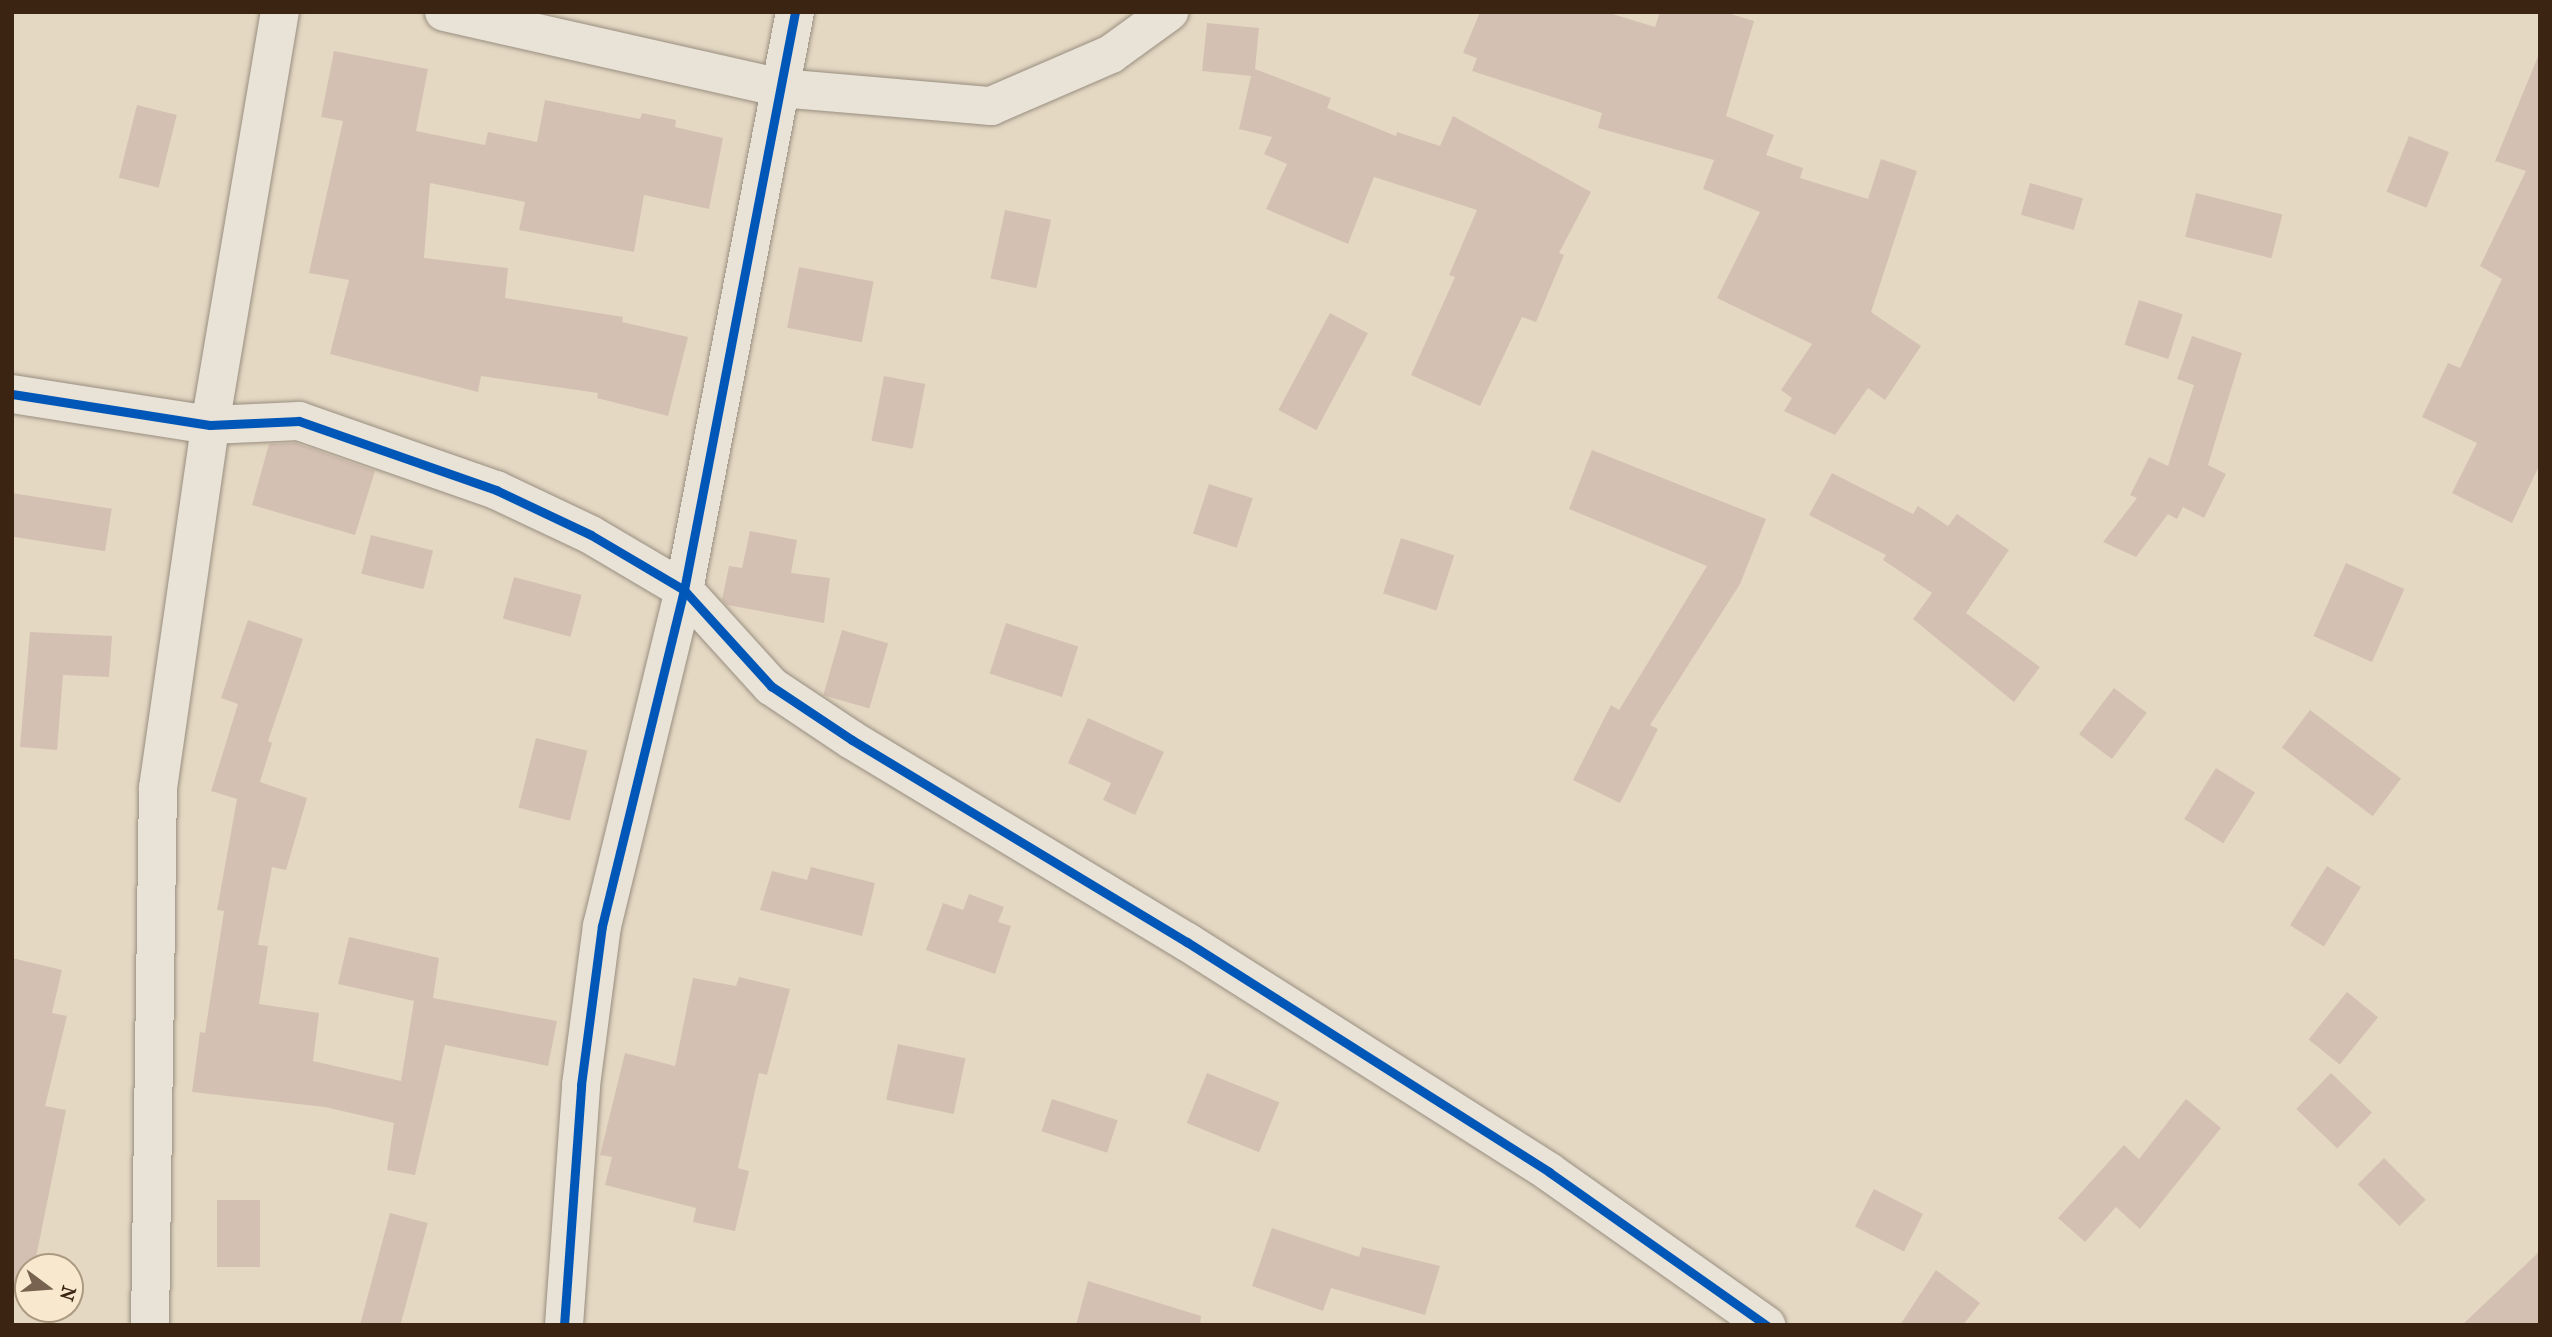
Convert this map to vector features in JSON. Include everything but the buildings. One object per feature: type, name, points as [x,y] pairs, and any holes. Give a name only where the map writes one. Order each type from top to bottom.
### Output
[{"type":"street","points":[[150,1325],[158,788],[210,425],[280,12]]},
{"type":"street","points":[[444,12],[780,88],[991,106],[1111,54],[1169,12]]},
{"type":"street","points":[[564,1325],[581,1085],[602,926],[684,590],[796,12]]},
{"type":"street","points":[[12,394],[210,425],[299,421],[508,496],[591,536],[684,590],[734,650],[782,694],[939,794],[1187,942],[1549,1172],[1766,1325]]},
{"type":"cycle path","points":[[564,1325],[581,1085],[602,926],[684,590],[795,12]]},
{"type":"cycle path","points":[[12,394],[210,425],[299,421],[496,490],[591,535],[684,590],[771,686],[852,740],[1187,942],[1549,1172],[1766,1325]]}]
